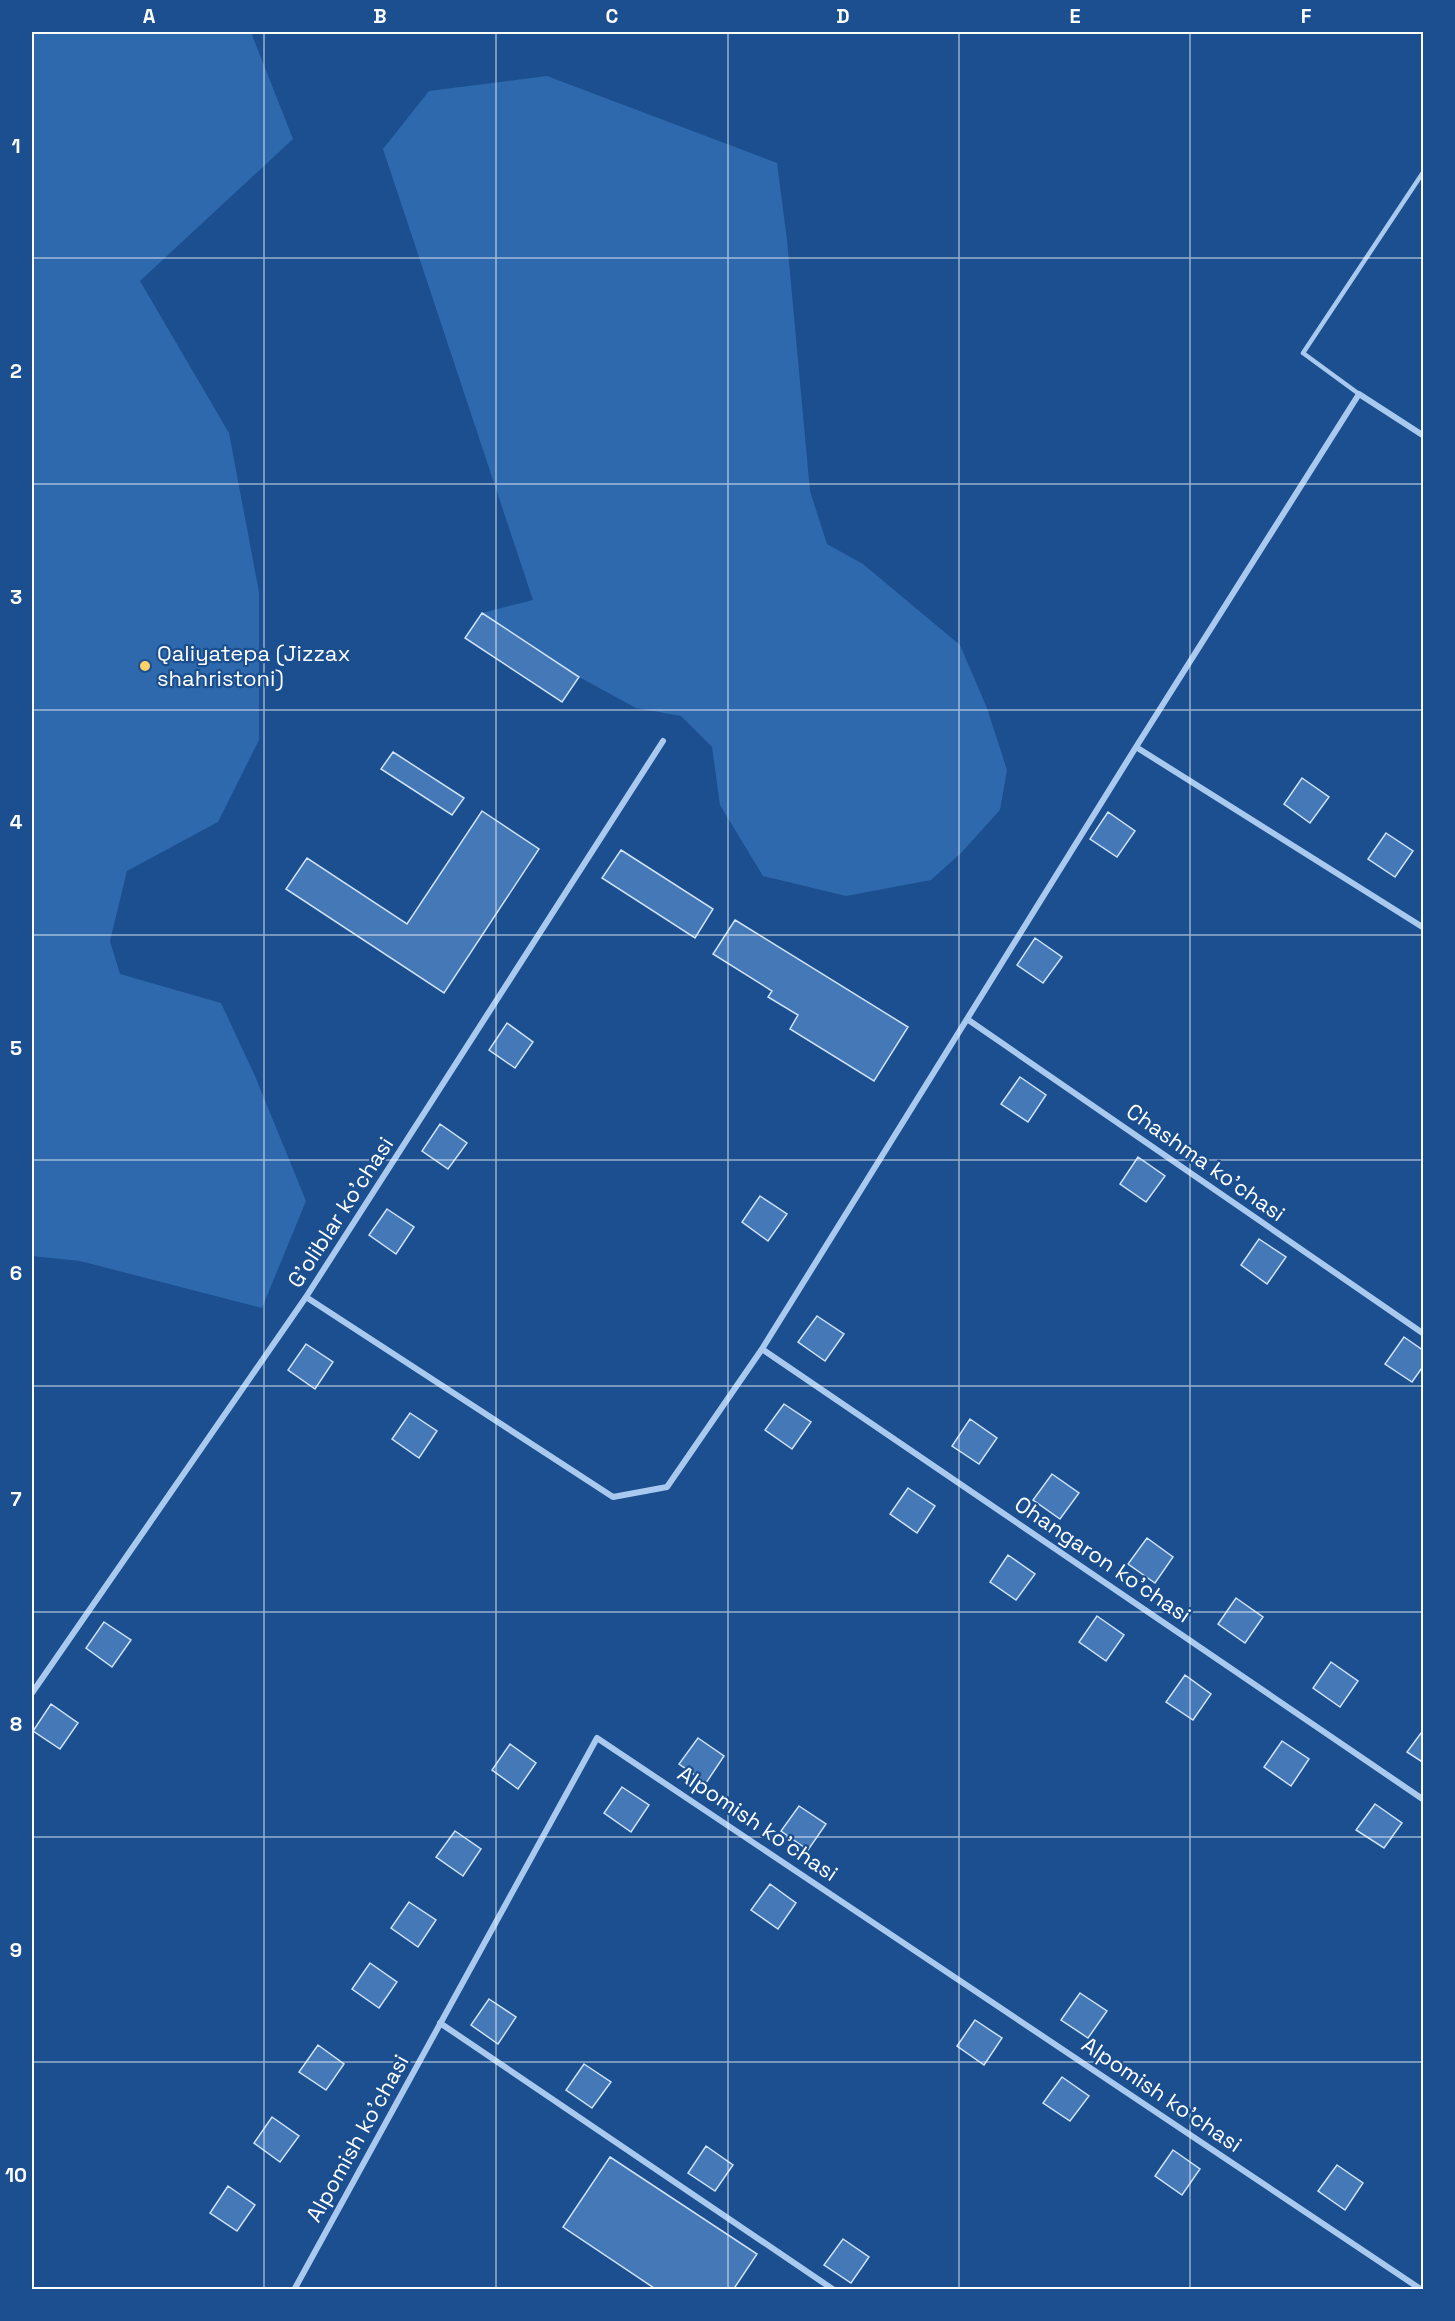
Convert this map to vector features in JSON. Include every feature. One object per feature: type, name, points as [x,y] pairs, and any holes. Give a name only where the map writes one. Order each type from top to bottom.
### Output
[{"type":"street","points":[[306,1297],[613,1497],[667,1486],[762,1349],[1136,747],[1359,394],[1424,436]]},
{"type":"street","name":"G'oliblar ko'chasi","points":[[32,1693],[306,1297],[663,741]]},
{"type":"street","points":[[1136,747],[1424,928]]},
{"type":"street","name":"Chashma ko'chasi","points":[[967,1019],[1424,1334]]},
{"type":"street","name":"Ohangaron ko'chasi","points":[[762,1349],[1424,1800]]},
{"type":"street","name":"Alpomish ko'chasi","points":[[294,2289],[597,1738],[1422,2289]]},
{"type":"street","points":[[440,2024],[834,2289]]},
{"type":"lane","points":[[1359,394],[1302,353],[1424,171]]},
{"type":"shaded area","name":"Qaliyatepa (Jizzax shahristoni)","points":[[32,32],[257,32],[252,35],[293,139],[140,281],[229,433],[259,592],[259,740],[218,822],[127,871],[110,941],[120,974],[221,1003],[255,1076],[306,1201],[262,1308],[80,1261],[32,1256]]},
{"type":"shaded area","points":[[547,76],[777,163],[787,240],[810,491],[827,544],[863,564],[960,645],[987,708],[1007,770],[1000,810],[961,853],[931,880],[846,896],[763,876],[720,805],[712,747],[681,716],[636,708],[579,677],[482,613],[533,600],[383,149],[429,91]]},
{"type":"building","points":[[482,613],[579,677],[562,702],[465,638]]},
{"type":"building","points":[[393,752],[464,798],[452,815],[381,769]]},
{"type":"building","points":[[1302,778],[1329,797],[1310,823],[1284,804]]},
{"type":"building","points":[[482,811],[539,849],[444,993],[286,889],[307,858],[407,924]]},
{"type":"building","points":[[1108,812],[1135,831],[1117,857],[1090,839]]},
{"type":"building","points":[[1386,833],[1413,851],[1395,877],[1368,859]]},
{"type":"building","points":[[621,850],[713,909],[695,938],[602,878]]},
{"type":"building","points":[[735,920],[908,1027],[874,1081],[790,1029],[798,1015],[768,997],[772,991],[713,954]]},
{"type":"building","points":[[1035,938],[1062,957],[1043,983],[1017,965]]},
{"type":"building","points":[[507,1023],[533,1042],[515,1068],[489,1050]]},
{"type":"building","points":[[1020,1077],[1046,1095],[1028,1122],[1001,1104]]},
{"type":"building","points":[[440,1124],[467,1143],[448,1169],[422,1151]]},
{"type":"building","points":[[1138,1157],[1165,1176],[1146,1202],[1120,1184]]},
{"type":"building","points":[[760,1196],[787,1214],[768,1241],[742,1222]]},
{"type":"building","points":[[387,1209],[414,1227],[396,1254],[369,1235]]},
{"type":"building","points":[[1259,1239],[1286,1257],[1267,1284],[1241,1265]]},
{"type":"building","points":[[817,1316],[844,1334],[825,1361],[798,1342]]},
{"type":"building","points":[[1404,1337],[1424,1351],[1424,1365],[1412,1382],[1385,1364]]},
{"type":"building","points":[[306,1344],[333,1362],[315,1389],[288,1370]]},
{"type":"building","points":[[784,1404],[811,1422],[792,1449],[765,1430]]},
{"type":"building","points":[[410,1413],[437,1431],[419,1458],[392,1439]]},
{"type":"building","points":[[970,1419],[997,1438],[979,1464],[952,1446]]},
{"type":"building","points":[[1052,1474],[1079,1493],[1060,1519],[1033,1500]]},
{"type":"building","points":[[908,1488],[935,1506],[917,1533],[890,1514]]},
{"type":"building","points":[[1147,1538],[1173,1557],[1155,1583],[1128,1564]]},
{"type":"building","points":[[1008,1555],[1035,1574],[1016,1600],[990,1582]]},
{"type":"building","points":[[1236,1598],[1263,1617],[1245,1643],[1218,1624]]},
{"type":"building","points":[[1097,1616],[1124,1635],[1106,1661],[1079,1642]]},
{"type":"building","points":[[104,1622],[131,1640],[112,1667],[86,1648]]},
{"type":"building","points":[[1331,1662],[1358,1681],[1340,1707],[1313,1688]]},
{"type":"building","points":[[1185,1675],[1211,1694],[1193,1720],[1166,1702]]},
{"type":"building","points":[[51,1704],[78,1723],[60,1749],[33,1731]]},
{"type":"building","points":[[1424,1729],[1424,1763],[1407,1752]]},
{"type":"building","points":[[698,1738],[724,1756],[706,1783],[679,1764]]},
{"type":"building","points":[[1282,1741],[1309,1759],[1291,1786],[1264,1767]]},
{"type":"building","points":[[510,1744],[536,1763],[518,1789],[492,1770]]},
{"type":"building","points":[[622,1787],[649,1805],[631,1832],[604,1813]]},
{"type":"building","points":[[1375,1804],[1402,1823],[1384,1848],[1356,1830]]},
{"type":"building","points":[[799,1806],[826,1824],[808,1850],[781,1831]]},
{"type":"building","points":[[455,1831],[481,1849],[463,1876],[436,1857]]},
{"type":"building","points":[[770,1884],[796,1903],[778,1929],[751,1910]]},
{"type":"building","points":[[409,1902],[436,1920],[418,1947],[391,1928]]},
{"type":"building","points":[[370,1963],[397,1982],[379,2008],[352,1989]]},
{"type":"building","points":[[1080,1993],[1107,2011],[1088,2038],[1061,2020]]},
{"type":"building","points":[[489,1999],[516,2017],[498,2044],[471,2025]]},
{"type":"building","points":[[975,2020],[1002,2038],[984,2065],[957,2046]]},
{"type":"building","points":[[318,2045],[344,2064],[326,2090],[299,2072]]},
{"type":"building","points":[[584,2064],[611,2082],[592,2108],[566,2090]]},
{"type":"building","points":[[1062,2077],[1089,2096],[1070,2121],[1043,2103]]},
{"type":"building","points":[[272,2117],[299,2136],[280,2162],[254,2143]]},
{"type":"building","points":[[706,2146],[733,2165],[715,2191],[688,2173]]},
{"type":"building","points":[[1173,2150],[1200,2169],[1182,2195],[1155,2176]]},
{"type":"building","points":[[610,2157],[757,2254],[733,2290],[657,2290],[563,2227]]},
{"type":"building","points":[[1337,2165],[1363,2183],[1345,2210],[1318,2191]]},
{"type":"building","points":[[228,2186],[255,2205],[237,2231],[210,2213]]},
{"type":"building","points":[[843,2239],[869,2257],[851,2283],[824,2265]]},
{"type":"place","name":"Qaliyatepa (Jizzax shahristoni)","points":[[145,666]]}]
